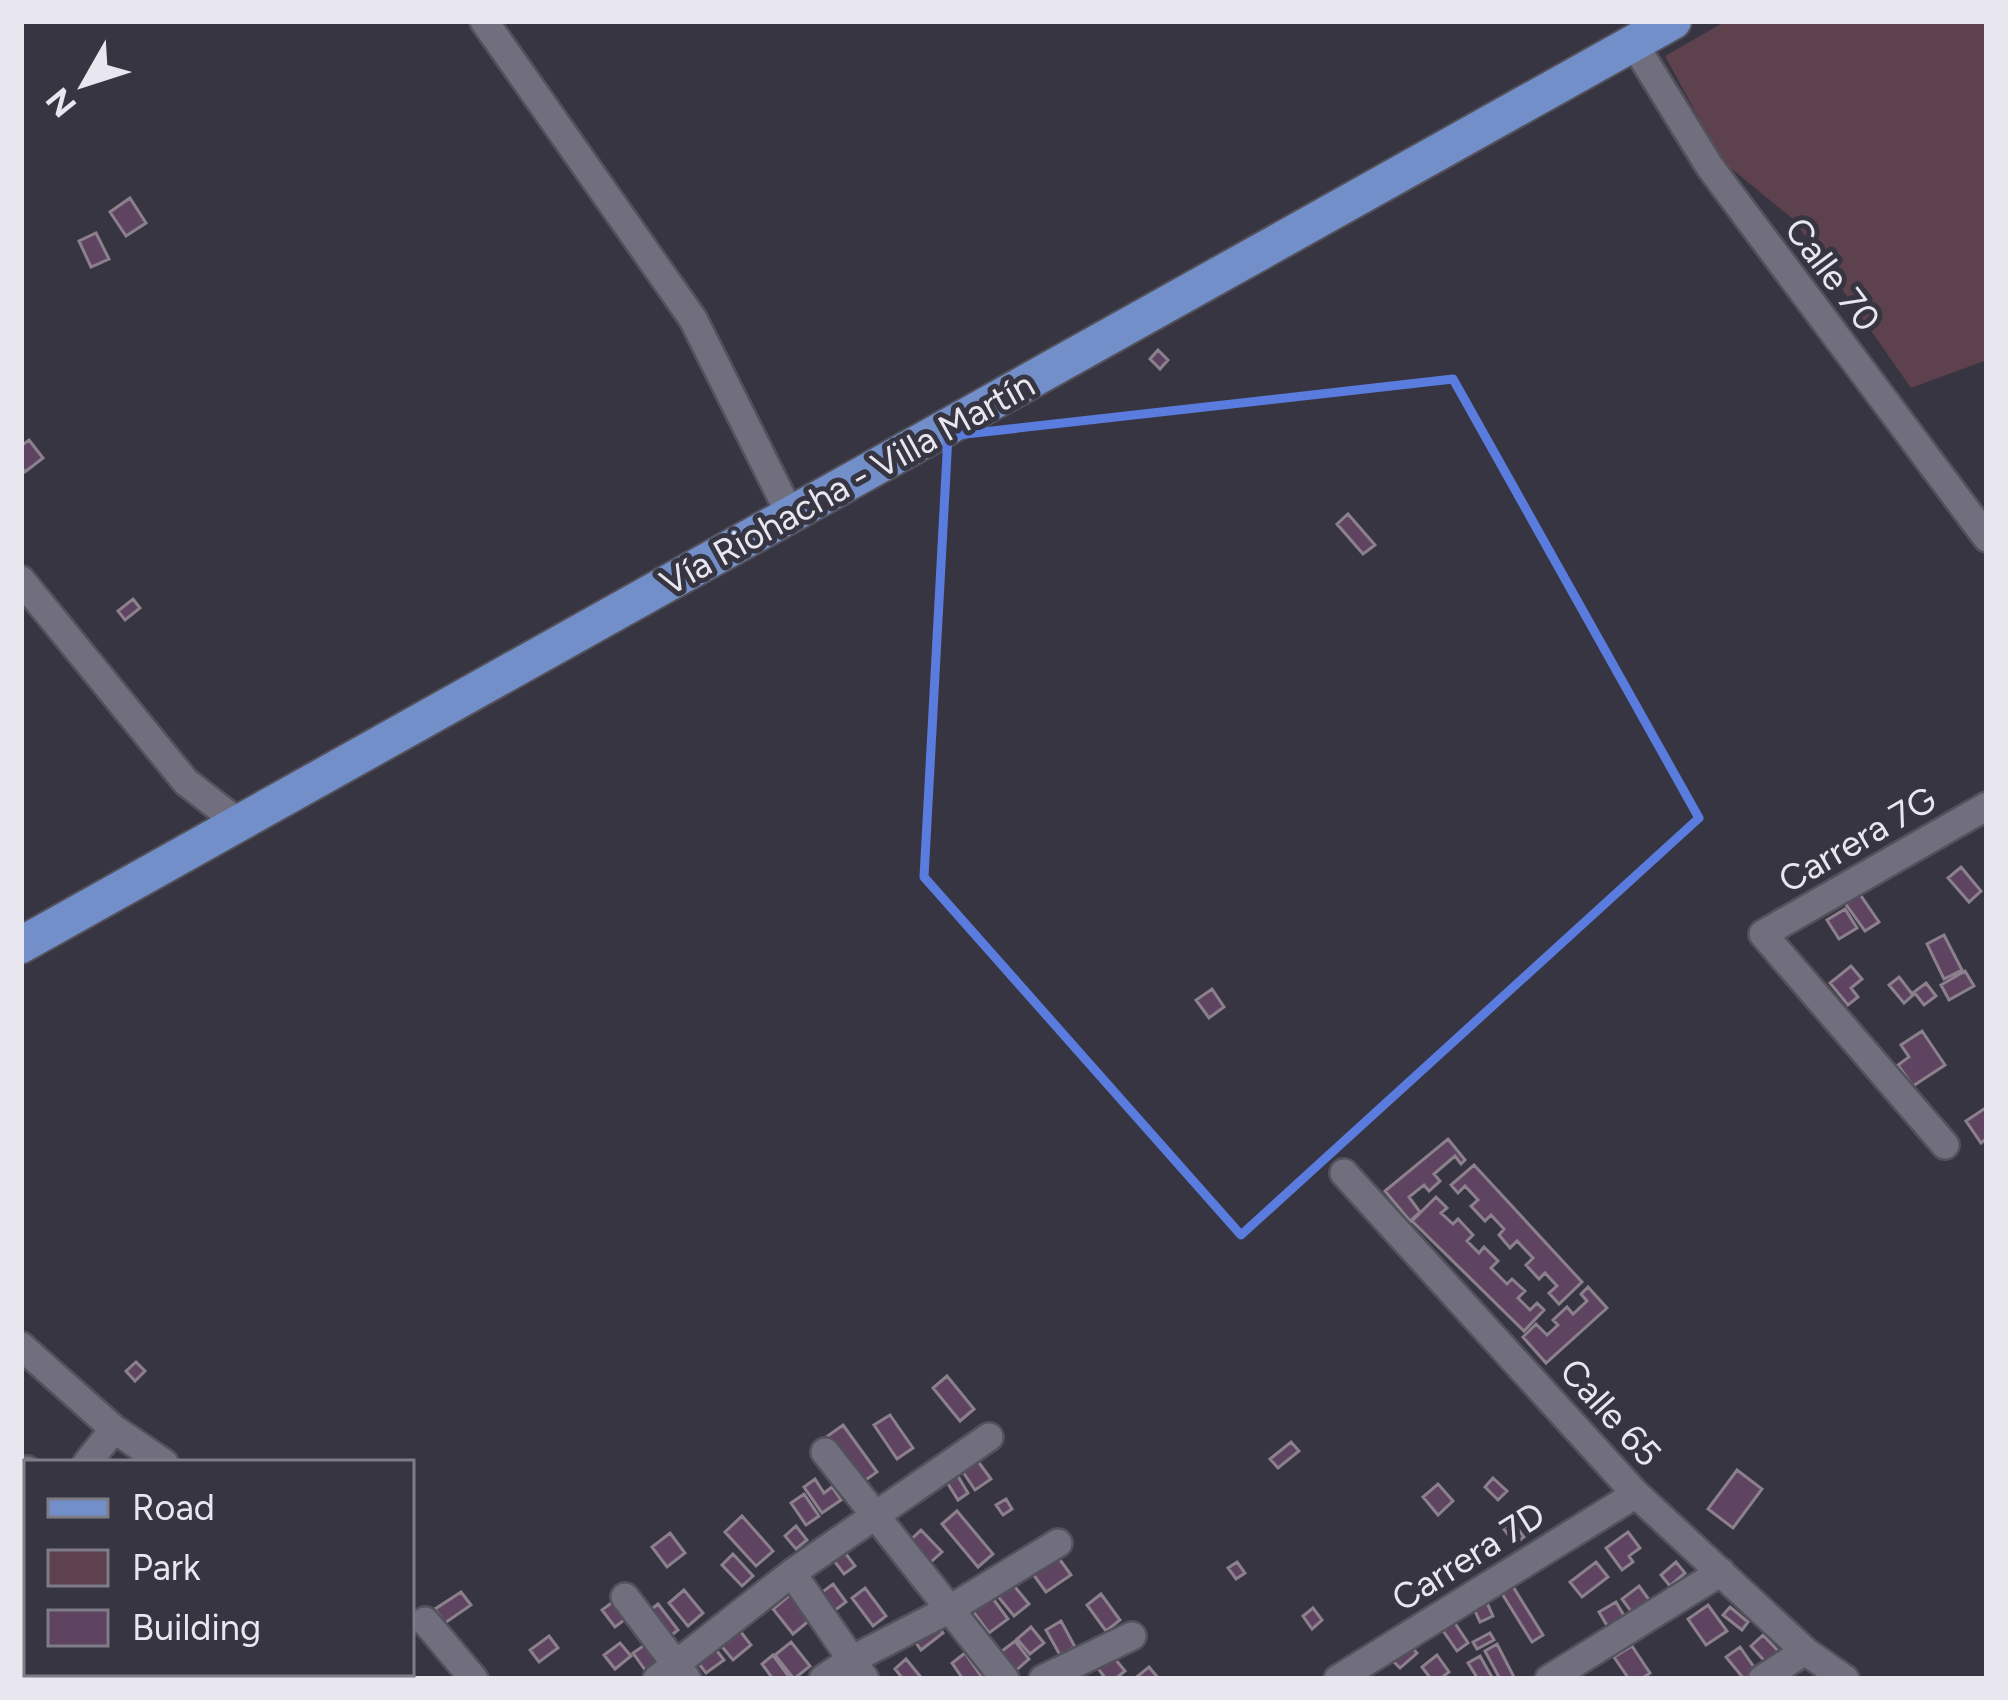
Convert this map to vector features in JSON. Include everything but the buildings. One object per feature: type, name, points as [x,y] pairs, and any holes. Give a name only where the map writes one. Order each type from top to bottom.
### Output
[{"type":"main road","name":"Vía Riohacha - Villa Martín","points":[[21,945],[1654,29]]},
{"type":"street","points":[[484,21],[693,319],[790,514]]},
{"type":"street","name":"Calle 70","points":[[1654,29],[1721,184],[1987,538]]},
{"type":"street","points":[[21,580],[186,782],[238,823]]},
{"type":"street","name":"Carrera 7G","points":[[1946,1144],[1763,934],[1987,806]]},
{"type":"street","name":"Calle 65","points":[[1344,1172],[1636,1494],[1805,1651],[1845,1679]]},
{"type":"street","points":[[21,1346],[114,1430],[159,1460]]},
{"type":"street","points":[[89,1460],[114,1430]]},
{"type":"street","points":[[625,1597],[673,1673],[792,1573],[989,1437]]},
{"type":"street","points":[[825,1452],[1005,1679]]},
{"type":"street","name":"Carrera 7D","points":[[1338,1679],[1376,1670],[1636,1494]]},
{"type":"street","points":[[823,1679],[858,1669],[1058,1543]]},
{"type":"street","points":[[1549,1679],[1587,1670],[1721,1572]]},
{"type":"street","points":[[792,1573],[858,1669]]},
{"type":"street","points":[[425,1621],[474,1679]]},
{"type":"street","points":[[1043,1679],[1132,1636]]},
{"type":"street","points":[[1762,1679],[1805,1651]]},
{"type":"highlighted area","points":[[1453,379],[1699,818],[1241,1235],[924,877],[948,436]]},
{"type":"green space","points":[[1726,21],[1987,21],[1987,360],[1911,388],[1793,219],[1722,161],[1665,56]]}]
